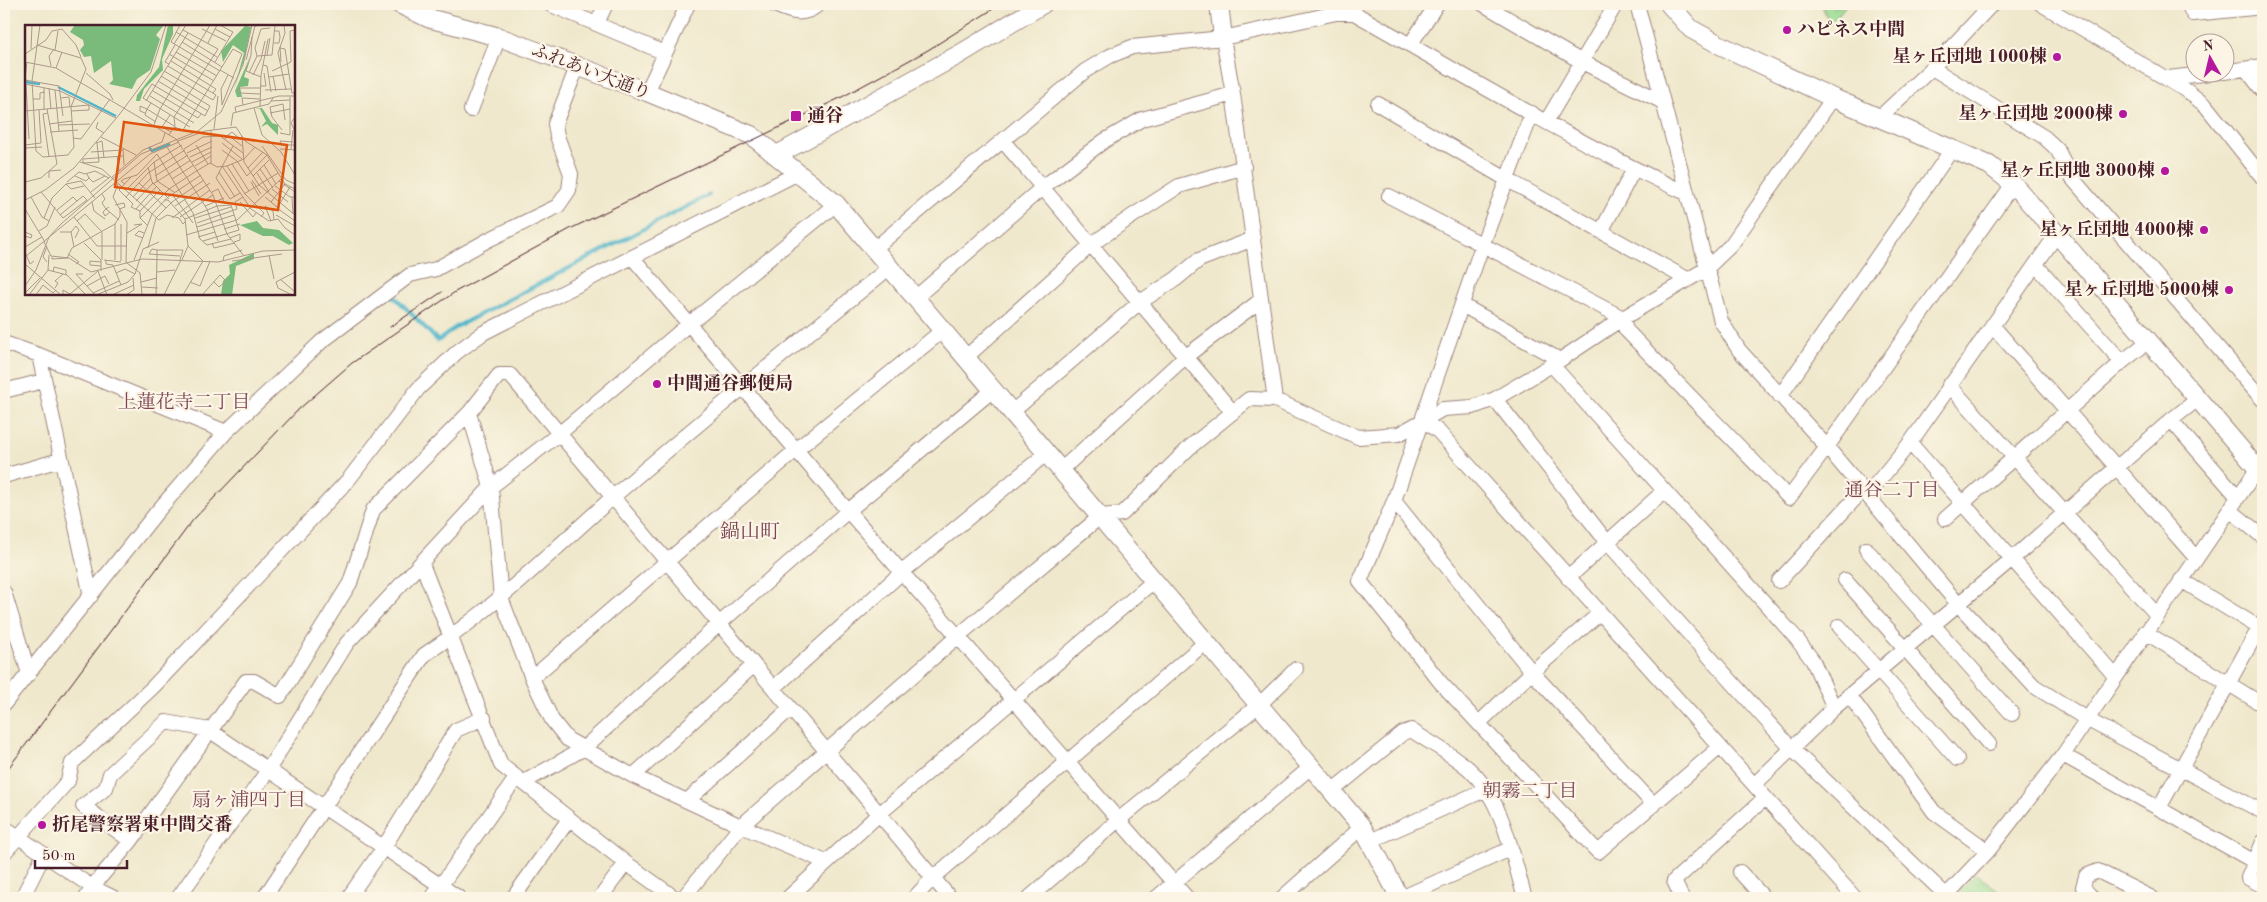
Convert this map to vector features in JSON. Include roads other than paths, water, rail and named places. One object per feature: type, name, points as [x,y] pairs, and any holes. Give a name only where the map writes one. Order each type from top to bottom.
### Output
[{"type":"street","points":[[549,4],[665,53]]},
{"type":"street","points":[[597,23],[606,4]]},
{"type":"street","points":[[647,92],[688,4]]},
{"type":"street","points":[[772,4],[796,14],[808,12],[819,4]]},
{"type":"street","points":[[777,155],[960,54],[1043,4]]},
{"type":"street","points":[[1219,4],[1244,167],[1275,400]]},
{"type":"street","points":[[1410,44],[1437,4]]},
{"type":"street","points":[[1483,4],[1582,62],[1663,102]]},
{"type":"street","points":[[1546,122],[1616,4],[1626,8],[1637,4],[1721,321],[1739,350],[1827,447],[1958,604],[2034,686],[2088,720],[2263,812]]},
{"type":"street","points":[[1495,398],[1607,542],[1791,748],[1946,897],[1988,851],[2063,755],[2145,632],[2230,510],[2237,496],[2260,471],[2013,184],[1989,165],[1833,98],[1691,28],[1669,4]]},
{"type":"street","points":[[1880,117],[1932,68],[1992,4]]},
{"type":"street","points":[[2040,4],[2169,78],[2206,106],[2263,178]]},
{"type":"street","points":[[2188,4],[2193,14],[2263,7]]},
{"type":"street","name":"ふれあい大通り","points":[[407,5],[428,18],[499,37],[647,92],[751,136],[777,155],[796,174],[836,204],[965,358],[1062,469],[1332,791],[1366,834],[1400,898]]},
{"type":"street","points":[[874,249],[1085,71],[1110,56],[1132,47],[1223,38],[1336,13],[1354,13],[1546,122],[1634,169],[1686,193]]},
{"type":"street","points":[[471,110],[499,37]]},
{"type":"street","points":[[2234,71],[2263,66]]},
{"type":"street","points":[[4,704],[156,513],[226,432],[321,342],[410,276],[436,269],[488,240],[558,206],[569,190],[571,174],[557,136],[555,124],[577,67]]},
{"type":"street","points":[[1932,68],[2044,137],[2057,150],[2072,178],[2263,400]]},
{"type":"street","points":[[2246,69],[2263,91]]},
{"type":"street","points":[[2169,78],[2184,76]]},
{"type":"street","points":[[915,298],[1043,187],[1104,140],[1142,118],[1233,94]]},
{"type":"street","points":[[683,898],[740,826],[958,636],[1101,516],[1122,514],[1190,447],[1249,400],[1275,400],[1358,437],[1399,434],[1443,409],[1473,407],[1495,398],[1556,362],[1686,279],[1706,269],[1731,245],[1833,98]]},
{"type":"street","points":[[1378,104],[1508,180],[1602,230],[1686,279]]},
{"type":"street","points":[[1532,114],[1483,243],[1394,501],[1360,581],[1440,683],[1598,852],[1719,748]]},
{"type":"street","points":[[1003,141],[1232,412]]},
{"type":"street","points":[[1780,396],[1953,148]]},
{"type":"street","points":[[965,358],[1092,244],[1179,186],[1244,167]]},
{"type":"street","points":[[1602,230],[1634,169]]},
{"type":"street","points":[[4,853],[68,781],[72,763],[153,687],[226,607],[349,479],[418,389],[457,352],[482,333],[796,174]]},
{"type":"street","points":[[1389,196],[1483,243],[1623,318],[1626,330],[1789,498],[2013,184]]},
{"type":"street","points":[[178,898],[268,770],[348,643],[422,564],[490,487],[560,434],[689,324],[836,204]]},
{"type":"street","points":[[1779,581],[1910,443],[2057,234]]},
{"type":"street","points":[[1012,412],[1140,302],[1176,279],[1199,260],[1253,239]]},
{"type":"street","points":[[632,257],[901,573],[958,636],[1117,821],[1187,898]]},
{"type":"street","points":[[2036,265],[2122,362]]},
{"type":"street","points":[[264,898],[424,655],[451,638],[501,598],[742,387],[890,268]]},
{"type":"street","points":[[1062,469],[1185,357],[1261,300]]},
{"type":"street","points":[[1462,305],[1556,362],[1664,492],[1796,638],[1813,661],[1834,708]]},
{"type":"street","points":[[1992,325],[2196,558]]},
{"type":"street","points":[[532,678],[796,450],[942,331]]},
{"type":"street","points":[[1945,519],[2122,362],[2150,341]]},
{"type":"street","points":[[4,343],[39,354],[226,432]]},
{"type":"street","points":[[39,354],[60,460],[91,596]]},
{"type":"street","points":[[89,893],[131,840],[246,681],[254,681],[280,696],[350,583],[373,510],[469,413],[499,376],[510,375],[950,898]]},
{"type":"street","points":[[4,391],[43,380]]},
{"type":"street","points":[[1950,386],[2157,616]]},
{"type":"street","points":[[432,898],[520,780],[583,749],[719,624],[848,511],[993,390]]},
{"type":"street","points":[[1754,786],[1834,708],[2012,559],[2116,466],[2198,399]]},
{"type":"street","points":[[469,413],[490,487],[501,598],[532,678],[552,720],[567,739],[633,776],[688,800],[740,826],[826,862]]},
{"type":"street","points":[[1422,420],[1438,431],[1719,748],[1855,898]]},
{"type":"street","points":[[2171,420],[2237,496]]},
{"type":"street","points":[[1910,443],[2116,677]]},
{"type":"street","points":[[774,688],[901,573],[1047,453]]},
{"type":"street","points":[[4,476],[60,460]]},
{"type":"street","points":[[1568,578],[1664,492]]},
{"type":"street","points":[[1394,501],[1532,672],[1654,805]]},
{"type":"street","points":[[2230,510],[2263,537]]},
{"type":"street","points":[[1866,550],[2012,714]]},
{"type":"street","points":[[422,564],[502,765],[626,863],[675,898]]},
{"type":"street","points":[[795,896],[826,862],[879,814],[1155,580]]},
{"type":"street","points":[[1845,580],[1989,744]]},
{"type":"street","points":[[2159,808],[2262,626],[2181,580]]},
{"type":"street","points":[[4,592],[29,674]]},
{"type":"street","points":[[1479,723],[1532,672],[1600,614]]},
{"type":"street","points":[[1839,626],[1958,759]]},
{"type":"street","points":[[2145,632],[2263,705]]},
{"type":"street","points":[[914,898],[933,878],[1066,761],[1207,641]]},
{"type":"street","points":[[633,776],[754,665]]},
{"type":"street","points":[[1030,898],[1117,821],[1260,704],[1296,669]]},
{"type":"street","points":[[1849,695],[1934,812],[1988,851]]},
{"type":"street","points":[[688,800],[790,709]]},
{"type":"street","points":[[348,898],[384,847],[456,730],[484,718]]},
{"type":"street","points":[[131,840],[83,806],[106,788],[110,774],[166,722],[209,730],[459,898]]},
{"type":"street","points":[[1332,791],[1403,733],[1411,730],[1468,768],[1487,789],[1503,824],[1525,898]]},
{"type":"street","points":[[2063,755],[2255,862]]},
{"type":"street","points":[[1156,898],[1311,767]]},
{"type":"street","points":[[1282,898],[1366,834],[1487,789]]},
{"type":"street","points":[[1682,898],[1674,881],[1765,798]]},
{"type":"street","points":[[513,898],[569,819]]},
{"type":"street","points":[[4,827],[89,893],[114,898]]},
{"type":"street","points":[[2263,842],[2248,878],[2263,886]]},
{"type":"street","points":[[1400,898],[1510,849]]},
{"type":"street","points":[[22,898],[43,856]]},
{"type":"street","points":[[600,898],[626,863]]},
{"type":"street","points":[[2092,898],[2083,887],[2086,876],[2098,871],[2152,898]]},
{"type":"street","points":[[1740,872],[1764,898]]},
{"type":"waterway","points":[[393,295],[438,341],[456,327],[709,195]]},
{"type":"tram line","points":[[4,774],[193,520],[299,409],[352,363],[455,292],[570,229],[842,97],[928,50],[1001,4]]},
{"type":"tram line","points":[[390,327],[442,292]]},
{"type":"place","name":"ハピネス中間","points":[[1787,30]]},
{"type":"place","name":"星ヶ丘団地 1000棟","points":[[2057,57]]},
{"type":"place","name":"星ヶ丘団地 2000棟","points":[[2123,114]]},
{"type":"place","name":"通谷","points":[[796,116]]},
{"type":"place","name":"星ヶ丘団地 3000棟","points":[[2165,171]]},
{"type":"place","name":"星ヶ丘団地 4000棟","points":[[2204,230]]},
{"type":"place","name":"星ヶ丘団地 5000棟","points":[[2229,290]]},
{"type":"place","name":"中間通谷郵便局","points":[[657,384]]},
{"type":"place","name":"折尾警察署東中間交番","points":[[42,825]]},
{"type":"district","name":"上蓮花寺二丁目","points":[[184,403]]},
{"type":"district","name":"通谷二丁目","points":[[1892,491]]},
{"type":"district","name":"鍋山町","points":[[750,533]]},
{"type":"district","name":"朝霧二丁目","points":[[1530,792]]},
{"type":"district","name":"扇ヶ浦四丁目","points":[[249,801]]}]
